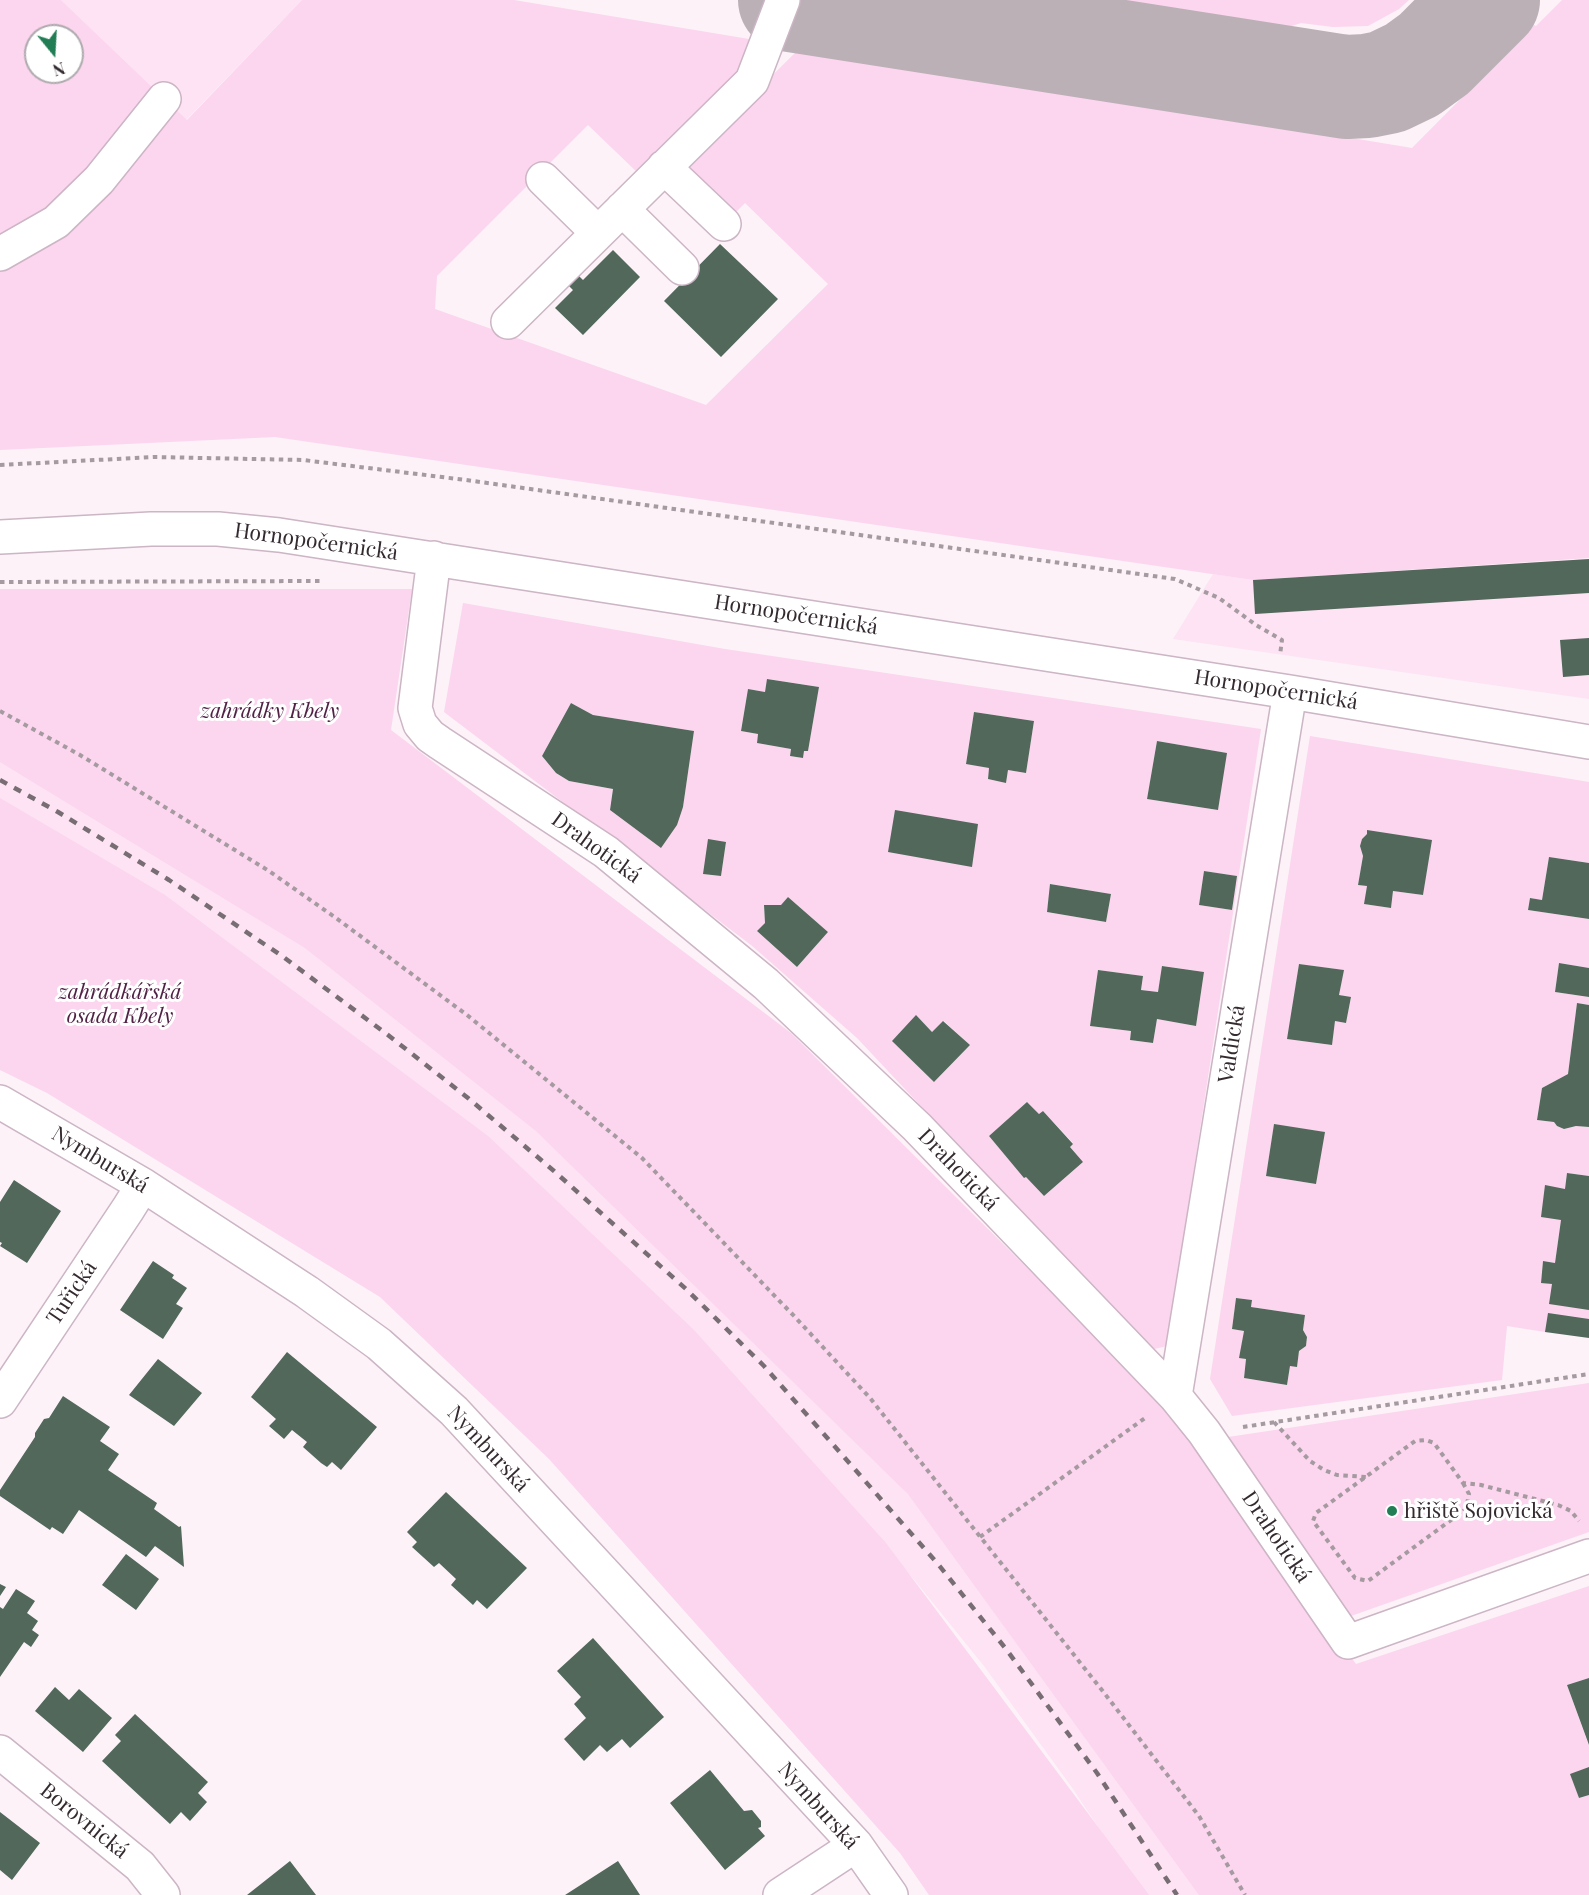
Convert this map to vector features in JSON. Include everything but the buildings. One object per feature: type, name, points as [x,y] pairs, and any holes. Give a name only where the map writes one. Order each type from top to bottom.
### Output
[{"type":"street","points":[[508,322],[752,81],[783,0]]},
{"type":"street","points":[[0,254],[56,222],[92,187],[164,99]]},
{"type":"street","points":[[664,167],[724,224]]},
{"type":"street","points":[[543,179],[598,232]]},
{"type":"street","points":[[622,209],[682,268]]},
{"type":"street","name":"Hornopočernická","points":[[0,537],[86,532],[218,529],[279,535],[1290,692],[1589,742]]},
{"type":"street","name":"Drahotická","points":[[434,558],[415,708],[420,724],[430,736],[606,852],[766,984],[917,1127],[1174,1396],[1204,1432],[1348,1641],[1585,1542]]},
{"type":"street","name":"Valdická","points":[[1174,1396],[1290,692]]},
{"type":"street","name":"Nymburská","points":[[0,1102],[142,1185],[307,1292],[379,1344],[454,1411],[856,1845],[891,1895]]},
{"type":"street","name":"Tuřická","points":[[0,1401],[142,1185]]},
{"type":"street","name":"Borovnická","points":[[0,1752],[140,1866],[163,1895]]},
{"type":"street","points":[[780,1895],[856,1845]]},
{"type":"path","points":[[0,465],[154,457],[303,460],[466,480],[1175,579],[1219,598],[1256,625],[1282,640]]},
{"type":"path","points":[[0,711],[80,755],[269,871],[466,1015],[642,1158],[870,1398],[1199,1816],[1245,1895]]},
{"type":"path","points":[[1204,1432],[1589,1374]]},
{"type":"path","points":[[980,1537],[1174,1396]]},
{"type":"path","points":[[1274,1422],[1310,1461],[1324,1470],[1337,1475],[1366,1477]]},
{"type":"path","points":[[1426,1440],[1434,1443],[1463,1483],[1469,1494],[1466,1509],[1368,1581],[1355,1578],[1313,1521],[1316,1513],[1415,1441],[1426,1440]]},
{"type":"path","points":[[1463,1483],[1481,1485],[1558,1505],[1571,1511],[1585,1542]]},
{"type":"shaded area","points":[[61,0],[302,0],[186,120]]},
{"type":"shaded area","points":[[1589,559],[1589,699],[1173,639],[1213,574],[1253,580]]},
{"type":"shaded area","points":[[0,746],[185,856],[514,1099],[961,1545],[1212,1895],[1143,1895],[1073,1789],[984,1666],[916,1582],[811,1462],[0,813]]},
{"type":"green space","points":[[0,0],[61,0],[154,89],[88,171],[48,208],[0,237]]},
{"type":"green space","points":[[302,0],[514,0],[749,39],[746,58],[738,79],[640,175],[588,125],[437,276],[435,309],[706,405],[828,284],[745,203],[730,218],[686,174],[685,162],[801,47],[1412,148],[1534,25],[1536,26],[1562,0],[1589,0],[1589,558],[1253,580],[275,437],[0,450],[0,268],[174,108],[187,120]]},
{"type":"green space","points":[[1072,0],[1409,0],[1399,9],[1368,26],[1333,27],[1301,23],[1271,33]]},
{"type":"green space","name":"zahrádky Kbely","points":[[0,589],[412,589],[391,730],[791,1033],[1161,1401],[1356,1664],[1589,1586],[1589,1678],[1567,1685],[1589,1746],[1589,1767],[1571,1774],[1579,1798],[1589,1795],[1589,1895],[1199,1895],[908,1494],[536,1131],[305,948],[0,762]]},
{"type":"green space","points":[[463,603],[725,649],[1261,729],[1167,1346],[1150,1350],[857,1038],[751,945],[444,712]],"holes":[[[768,679],[819,687],[808,751],[804,751],[803,758],[790,756],[791,749],[757,743],[758,734],[741,731],[748,689],[765,692]],[[571,703],[593,715],[694,731],[683,807],[661,848],[610,810],[613,789],[569,781],[556,773],[542,756]],[[974,712],[1034,721],[1026,773],[1008,770],[1006,783],[988,779],[989,768],[966,763]],[[1157,741],[1226,753],[1218,810],[1147,799]],[[726,842],[721,876],[703,874]],[[1204,871],[1236,876],[1232,910],[1199,905]],[[1051,884],[1111,894],[1106,922],[1047,912]],[[788,897],[828,932],[797,967],[757,931],[765,923],[764,906],[781,905]],[[1163,966],[1204,972],[1196,1026],[1157,1019],[1153,1043],[1130,1040],[1131,1031],[1090,1026],[1098,970],[1143,976],[1141,990],[1158,992]],[[916,1016],[932,1032],[944,1021],[970,1045],[934,1082],[893,1041]],[[1027,1102],[1039,1114],[1043,1111],[1073,1143],[1070,1147],[1083,1162],[1044,1196],[989,1136]]]},
{"type":"green space","points":[[1310,736],[1589,782],[1589,863],[1549,857],[1542,900],[1530,898],[1528,910],[1589,919],[1589,968],[1559,963],[1555,992],[1589,997],[1589,1005],[1577,1003],[1568,1074],[1542,1088],[1537,1120],[1554,1122],[1564,1129],[1576,1126],[1589,1127],[1589,1176],[1567,1173],[1565,1189],[1546,1186],[1561,1220],[1555,1263],[1543,1261],[1541,1282],[1552,1284],[1589,1310],[1589,1319],[1545,1332],[1507,1326],[1502,1380],[1232,1416],[1210,1379]],"holes":[[[1368,831],[1431,840],[1423,895],[1393,891],[1391,908],[1365,904],[1367,886],[1358,885],[1363,856],[1360,846]],[[1299,964],[1343,970],[1339,995],[1351,998],[1346,1023],[1335,1021],[1331,1045],[1288,1039]],[[1274,1125],[1324,1132],[1316,1184],[1266,1176]],[[1236,1298],[1252,1300],[1251,1307],[1305,1315],[1303,1330],[1307,1337],[1306,1346],[1299,1351],[1297,1366],[1290,1366],[1287,1385],[1244,1378],[1246,1359],[1240,1357],[1244,1331],[1232,1329]]]},
{"type":"green space","name":"zahrádkářská osada Kbely","points":[[0,798],[165,895],[488,1136],[693,1329],[886,1543],[1149,1895],[929,1895],[900,1853],[549,1459],[380,1297],[47,1093],[0,1070]]},
{"type":"green space","points":[[1589,1383],[1589,1532],[1351,1616],[1228,1437]]},
{"type":"taxiway","points":[[790,0],[1346,87],[1387,82],[1412,70],[1434,54],[1488,0]]},
{"type":"railway","points":[[0,780],[58,812],[169,880],[282,956],[468,1098],[686,1289],[764,1366],[938,1564],[1006,1649],[1097,1773],[1177,1895]]},
{"type":"place","name":"hřiště Sojovická","points":[[1392,1511]]}]
